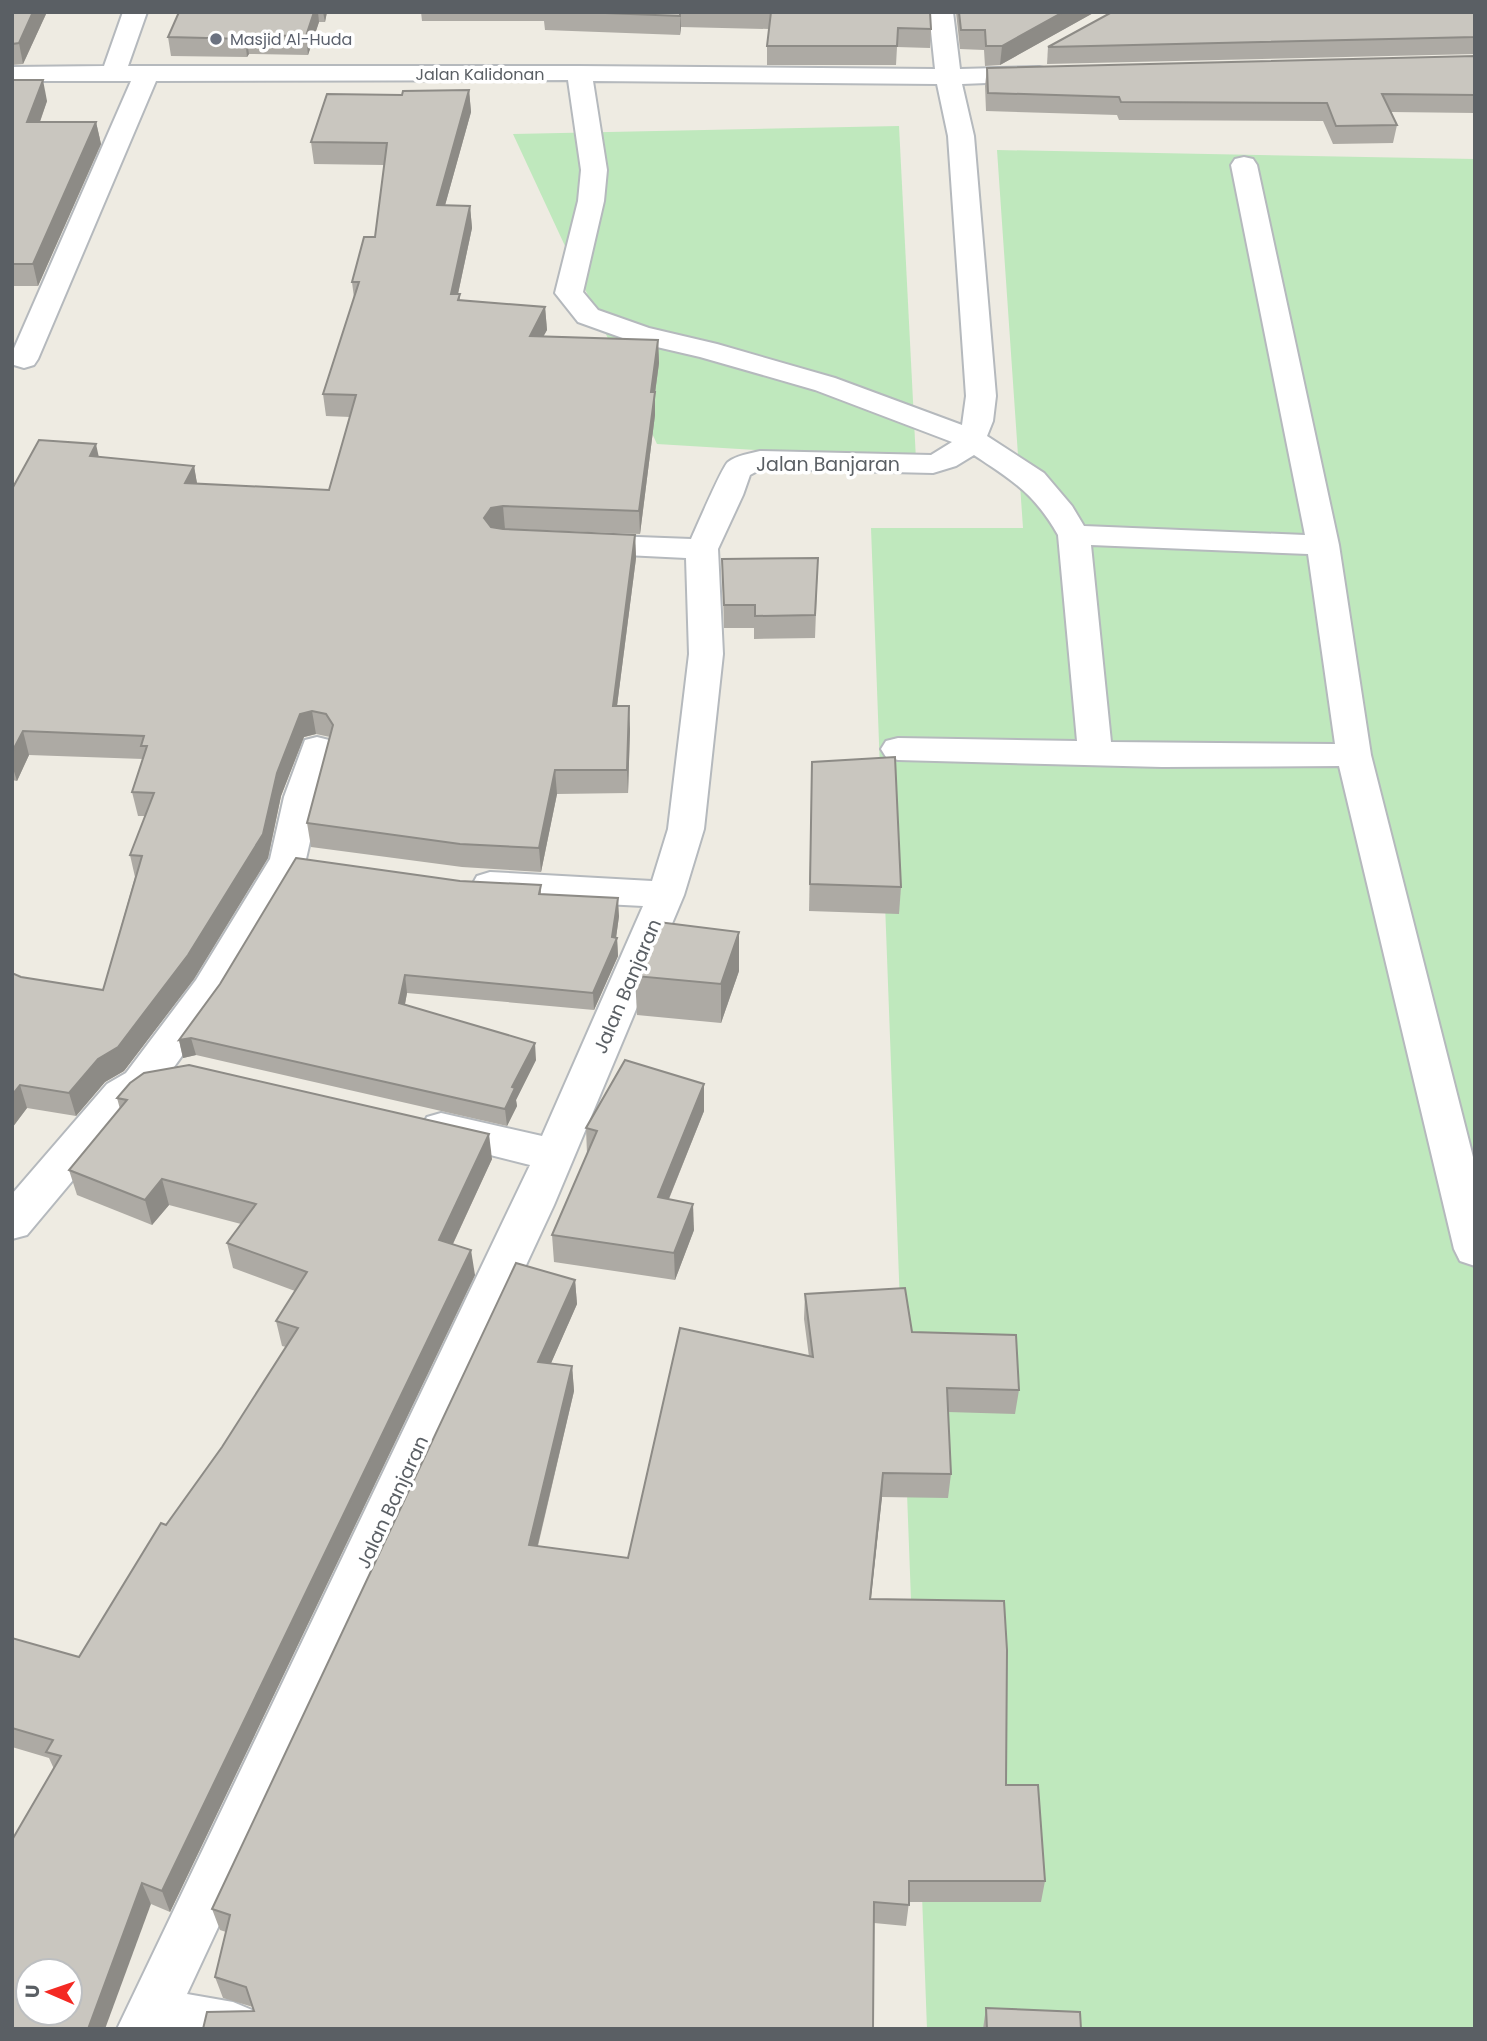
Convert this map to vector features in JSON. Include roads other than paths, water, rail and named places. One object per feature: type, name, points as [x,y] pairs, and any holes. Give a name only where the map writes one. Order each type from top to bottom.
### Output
[{"type":"street","points":[[113,75],[135,12]]},
{"type":"street","points":[[941,12],[948,76],[961,136],[981,396],[979,419],[971,439]]},
{"type":"street","name":"Jalan Kalidonan","points":[[12,74],[948,76],[1003,75],[1052,63]]},
{"type":"street","points":[[579,74],[594,169],[590,203],[573,266],[569,293],[588,316],[641,335],[707,350],[825,384],[971,439],[1033,480],[1061,513],[1073,535],[1095,753]]},
{"type":"street","points":[[24,359],[146,75]]},
{"type":"street","points":[[1244,165],[1323,545],[1354,755],[1475,1250]]},
{"type":"street","name":"Jalan Banjaran","points":[[147,2021],[555,1155],[666,895],[686,829],[706,654],[702,549],[728,495],[736,470],[760,460],[933,464],[953,459],[971,439]]},
{"type":"street","points":[[1073,535],[1323,545]]},
{"type":"street","points":[[557,543],[702,549]]},
{"type":"street","points":[[12,1223],[121,1095],[140,1083],[209,990],[288,859],[302,797],[317,748]]},
{"type":"street","points":[[898,748],[1162,756],[1354,755]]},
{"type":"street","points":[[288,859],[325,864]]},
{"type":"street","points":[[462,883],[666,895]]},
{"type":"street","points":[[140,1083],[195,1073]]},
{"type":"street","points":[[409,1121],[555,1155]]},
{"type":"street","points":[[147,2021],[233,2029]]},
{"type":"place","name":"Masjid Al-Huda","points":[[216,39]]}]
